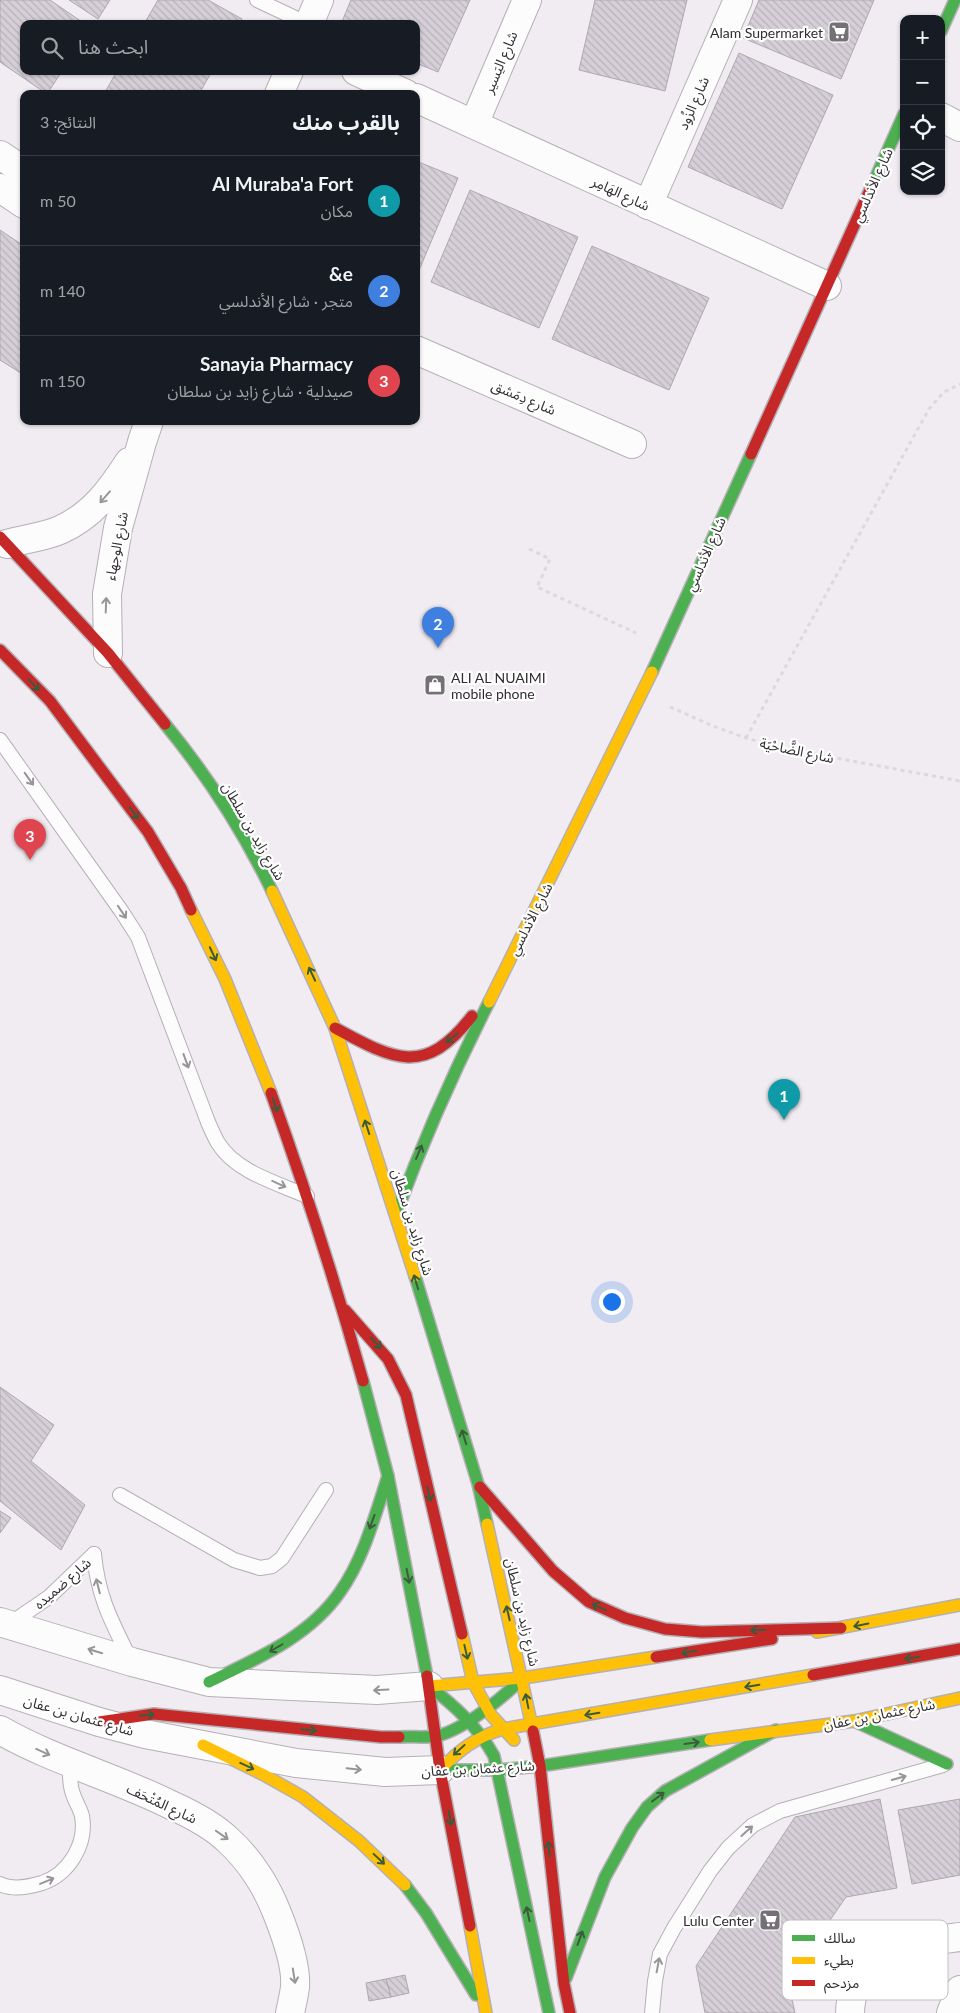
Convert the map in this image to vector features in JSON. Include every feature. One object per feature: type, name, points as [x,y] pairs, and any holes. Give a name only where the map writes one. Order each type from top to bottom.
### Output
[{"type":"main road","points":[[945,22],[955,0]]},
{"type":"main road","name":"شارع الأندلسي","points":[[396,1214],[418,1155],[452,1076],[642,694],[900,123]]},
{"type":"main road","name":"شارع زايد بن سلطان","points":[[4,540],[108,654],[181,742],[227,810],[251,850],[304,958],[335,1028],[396,1214],[478,1484],[523,1678],[540,1766],[564,1984],[570,2012]]},
{"type":"main road","points":[[0,650],[50,701],[148,832],[182,888],[225,979],[271,1093],[343,1308],[388,1476],[429,1686],[440,1770],[485,2011]]},
{"type":"main road","name":"شارع الأندلسي","points":[[335,1028],[375,1048],[410,1058],[434,1053],[459,1033],[495,988]]},
{"type":"main road","points":[[343,1308],[394,1364],[401,1379],[409,1404],[473,1682],[487,1708],[503,1729],[540,1766]]},
{"type":"main road","points":[[209,1682],[296,1636],[340,1593],[358,1557],[388,1476]]},
{"type":"main road","points":[[478,1484],[553,1571],[590,1602],[625,1618],[665,1629],[702,1632],[841,1628]]},
{"type":"main road","points":[[429,1686],[523,1678],[841,1628],[960,1605]]},
{"type":"main road","points":[[440,1770],[458,1750],[482,1735],[503,1729],[960,1649]]},
{"type":"main road","points":[[99,1722],[154,1714],[381,1737],[436,1736],[447,1733],[470,1720],[508,1692],[523,1678]]},
{"type":"main road","points":[[429,1686],[470,1720],[482,1735],[494,1756],[549,2013]]},
{"type":"main road","name":"شارع عثمان بن عفان","points":[[440,1770],[498,1770],[540,1766],[776,1730],[854,1722],[960,1698]]},
{"type":"main road","points":[[854,1722],[953,1763]]},
{"type":"main road","points":[[564,1984],[590,1911],[608,1872],[640,1815],[666,1791],[776,1730]]},
{"type":"main road","points":[[203,1745],[264,1775],[303,1797],[359,1840],[400,1879],[426,1913],[485,2011]]},
{"type":"street","points":[[311,20],[319,0]]},
{"type":"street","name":"شارع اليَسير","points":[[474,124],[527,0]]},
{"type":"street","name":"شارع الزُود","points":[[648,206],[738,0]]},
{"type":"street","points":[[281,90],[287,75]]},
{"type":"street","points":[[365,75],[397,90]]},
{"type":"street","name":"شارع الهَامِر","points":[[420,100],[648,206],[827,286]]},
{"type":"street","points":[[945,119],[960,127]]},
{"type":"street","points":[[0,155],[20,168]]},
{"type":"street","points":[[0,188],[20,201]]},
{"type":"street","name":"شارع دِمَشق","points":[[420,352],[632,444]]},
{"type":"street","name":"شارع الوجهاء","points":[[4,540],[60,530],[85,516],[114,486],[146,431]]},
{"type":"street","name":"شارع الوجهاء","points":[[108,654],[107,594],[111,564],[118,528],[146,431]]},
{"type":"street","points":[[4,1623],[132,1662],[209,1682],[376,1690],[429,1686]]},
{"type":"street","name":"شارع عثمان بن عفان","points":[[0,1690],[99,1722],[296,1763],[385,1772],[440,1770]]},
{"type":"street","name":"شارع المُتْحَف","points":[[0,1730],[70,1764],[150,1794],[195,1816],[229,1840],[251,1866],[272,1900],[288,1941],[295,1985],[290,2013]]},
{"type":"street","points":[[952,2013],[960,1990]]},
{"type":"street","points":[[850,2013],[853,2000]]},
{"type":"lane","points":[[257,0],[300,20]]},
{"type":"lane","points":[[0,740],[138,937],[208,1122],[218,1143],[231,1158],[246,1168],[307,1196]]},
{"type":"lane","points":[[120,1495],[234,1560],[260,1568],[272,1566],[282,1558],[326,1490]]},
{"type":"lane","name":"شارع ضميده","points":[[4,1623],[49,1597],[94,1554],[96,1578],[102,1601],[132,1662]]},
{"type":"lane","points":[[652,2013],[660,1954],[710,1871],[728,1848],[753,1825],[780,1811],[953,1763]]},
{"type":"lane","points":[[0,1884],[28,1888],[52,1880],[71,1864],[81,1840],[82,1816],[69,1779],[70,1764]]},
{"type":"path","points":[[746,738],[929,409],[944,392],[960,384]]},
{"type":"path","points":[[530,549],[550,559],[537,587],[664,646]]},
{"type":"path","name":"شارع الضَّاحْيَة","points":[[642,694],[713,726],[782,748],[960,781]]},
{"type":"building","points":[[0,0],[50,0],[79,20],[20,20],[20,75],[59,75],[50,90],[41,90],[0,62]]},
{"type":"building","points":[[69,0],[110,0],[98,19]]},
{"type":"building","points":[[158,0],[208,0],[242,19],[241,20],[146,20]]},
{"type":"building","points":[[351,0],[470,0],[438,72],[420,65],[420,20],[343,20]]},
{"type":"building","points":[[595,0],[687,0],[665,91],[579,70]]},
{"type":"building","points":[[759,0],[874,0],[841,79],[743,38]]},
{"type":"building","points":[[739,53],[833,95],[782,209],[688,167]]},
{"type":"building","points":[[115,75],[210,75],[201,90],[106,90]]},
{"type":"building","points":[[420,163],[458,178],[420,268]]},
{"type":"building","points":[[470,190],[578,237],[539,328],[431,282]]},
{"type":"building","points":[[0,230],[20,243],[20,372],[0,360]]},
{"type":"building","points":[[592,246],[709,298],[669,390],[552,339]]},
{"type":"building","points":[[0,1387],[54,1425],[31,1461],[85,1505],[61,1550],[0,1501]]},
{"type":"building","points":[[0,1511],[11,1518],[0,1533]]},
{"type":"building","points":[[880,1799],[897,1888],[846,1897],[830,1920],[782,1920],[782,2000],[792,2000],[795,2013],[705,2013],[696,1966],[795,1817]]},
{"type":"building","points":[[960,1799],[960,1875],[912,1884],[898,1810]]},
{"type":"building","points":[[405,1975],[409,1993],[391,1997],[386,1979]]},
{"type":"building","points":[[386,1979],[391,1997],[369,2001],[366,1983]]},
{"type":"traffic: fast","points":[[945,22],[955,0]]},
{"type":"traffic: fast","points":[[870,190],[900,123]]},
{"type":"traffic: fast","points":[[652,672],[751,454]]},
{"type":"traffic: fast","points":[[165,724],[223,804],[249,847],[272,891]]},
{"type":"traffic: fast","points":[[396,1214],[439,1106],[489,1002]]},
{"type":"traffic: fast","points":[[415,1276],[478,1484],[487,1524]]},
{"type":"traffic: fast","points":[[363,1381],[388,1476],[427,1676]]},
{"type":"traffic: fast","points":[[209,1682],[245,1665],[280,1645],[313,1622],[327,1608],[340,1592],[356,1565],[388,1476]]},
{"type":"traffic: fast","points":[[399,1737],[432,1737],[459,1727],[483,1712],[523,1678]]},
{"type":"traffic: fast","points":[[429,1686],[465,1718],[488,1745],[494,1756],[549,2013]]},
{"type":"traffic: fast","points":[[854,1721],[947,1764]]},
{"type":"traffic: fast","points":[[566,1978],[605,1877],[632,1828],[647,1807],[665,1791],[776,1730]]},
{"type":"traffic: fast","points":[[440,1770],[498,1770],[540,1766],[710,1740]]},
{"type":"traffic: fast","points":[[405,1885],[426,1913],[476,1995]]},
{"type":"traffic: slow","points":[[489,1002],[652,672]]},
{"type":"traffic: slow","points":[[272,891],[335,1028],[415,1276]]},
{"type":"traffic: slow","points":[[191,910],[225,979],[271,1093]]},
{"type":"traffic: slow","points":[[487,1524],[533,1731]]},
{"type":"traffic: slow","points":[[817,1632],[960,1605]]},
{"type":"traffic: slow","points":[[462,1634],[473,1682],[491,1715],[514,1740]]},
{"type":"traffic: slow","points":[[429,1686],[523,1678],[656,1657]]},
{"type":"traffic: slow","points":[[440,1770],[468,1745],[484,1736],[503,1729],[813,1675]]},
{"type":"traffic: slow","points":[[710,1740],[854,1721],[960,1698]]},
{"type":"traffic: slow","points":[[203,1745],[264,1775],[303,1797],[359,1841],[405,1885]]},
{"type":"traffic: slow","points":[[470,1926],[486,2013]]},
{"type":"traffic: jam","points":[[751,454],[870,190]]},
{"type":"traffic: jam","points":[[0,537],[108,653],[165,724]]},
{"type":"traffic: jam","points":[[0,650],[50,701],[148,832],[181,888],[191,910]]},
{"type":"traffic: jam","points":[[335,1028],[375,1048],[408,1057],[424,1055],[439,1048],[455,1035],[472,1016]]},
{"type":"traffic: jam","points":[[271,1093],[320,1236],[363,1381]]},
{"type":"traffic: jam","points":[[345,1310],[388,1359],[406,1395],[462,1634]]},
{"type":"traffic: jam","points":[[480,1487],[553,1571],[589,1602],[625,1618],[665,1629],[702,1632],[841,1628]]},
{"type":"traffic: jam","points":[[656,1657],[772,1639]]},
{"type":"traffic: jam","points":[[813,1675],[960,1649]]},
{"type":"traffic: jam","points":[[427,1676],[440,1770],[470,1926]]},
{"type":"traffic: jam","points":[[99,1722],[154,1714],[381,1737],[399,1737]]},
{"type":"traffic: jam","points":[[533,1731],[540,1766],[564,1984],[570,2013]]},
{"type":"place","name":"Alam Supermarket","points":[[839,32]]},
{"type":"place","name":"e&","points":[[438,648]]},
{"type":"place","name":"ALI AL NUAIMI mobile phone","points":[[435,685]]},
{"type":"place","name":"Sanayia Pharmacy","points":[[30,860]]},
{"type":"place","name":"Al Muraba'a Fort","points":[[784,1120]]},
{"type":"place","name":"Lulu Center","points":[[770,1920]]}]
